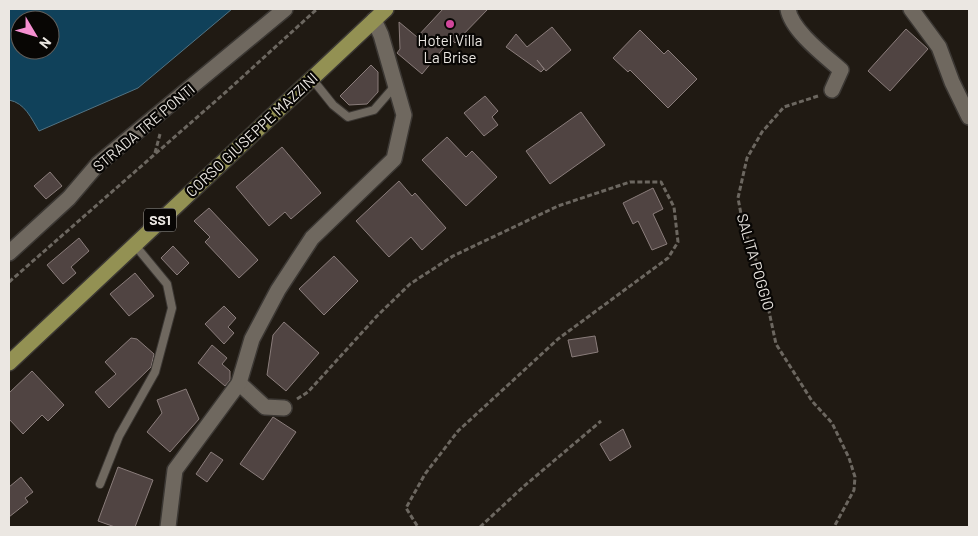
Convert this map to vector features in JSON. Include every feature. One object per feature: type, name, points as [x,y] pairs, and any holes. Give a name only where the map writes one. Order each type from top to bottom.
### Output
[{"type":"main road","name":"CORSO GIUSEPPE MAZZINI","points":[[9,363],[134,244],[313,80],[386,9]]},
{"type":"street","name":"STRADA TRE PONTI","points":[[9,253],[68,198],[98,164],[285,9]]},
{"type":"street","points":[[788,9],[789,18],[841,70],[832,90]]},
{"type":"street","points":[[911,9],[939,47],[952,82],[969,117]]},
{"type":"street","points":[[168,527],[175,470],[239,384],[252,339],[278,290],[312,238],[394,159],[404,115],[394,87],[381,35],[374,20]]},
{"type":"street","points":[[239,384],[265,407],[284,408]]},
{"type":"lane","points":[[313,80],[334,105],[348,117],[374,110],[394,87]]},
{"type":"lane","points":[[100,484],[119,436],[155,372],[172,308],[167,284],[134,244]]},
{"type":"path","points":[[9,282],[228,90],[317,9]]},
{"type":"path","name":"SALITA POGGIO","points":[[832,90],[802,103],[784,107],[762,132],[747,158],[738,198],[743,225],[761,274],[776,344],[812,401],[832,423],[849,458],[855,476],[854,490],[834,527]]},
{"type":"path","points":[[284,408],[308,392],[410,284],[453,256],[558,206],[630,182],[661,182],[674,207],[678,242],[668,258],[558,339],[458,431],[425,474],[406,508],[418,527]]},
{"type":"path","points":[[480,527],[523,487],[601,421]]},
{"type":"water","points":[[9,9],[232,9],[138,88],[39,131],[30,116],[15,102],[9,100]]},
{"type":"building","points":[[443,9],[488,9],[455,43],[451,39],[422,74],[397,53],[400,49],[399,22],[417,37]]},
{"type":"building","points":[[552,27],[571,50],[546,71],[537,60],[544,69],[541,72],[506,47],[516,34],[527,47]]},
{"type":"building","points":[[906,29],[928,49],[890,91],[868,71]]},
{"type":"building","points":[[640,30],[664,54],[668,50],[697,79],[668,108],[630,70],[628,72],[613,58]]},
{"type":"building","points":[[371,65],[378,72],[378,92],[367,104],[349,105],[340,96]]},
{"type":"building","points":[[485,96],[498,111],[492,117],[498,125],[484,136],[464,113]]},
{"type":"building","points":[[581,112],[605,145],[550,184],[526,151]]},
{"type":"building","points":[[447,137],[466,157],[472,151],[497,177],[466,206],[422,160]]},
{"type":"building","points":[[282,147],[321,193],[291,219],[285,212],[269,226],[236,187]]},
{"type":"building","points":[[50,172],[62,186],[46,199],[34,186]]},
{"type":"building","points":[[399,181],[412,196],[415,193],[446,228],[422,250],[411,237],[389,257],[356,221]]},
{"type":"building","points":[[653,188],[663,209],[653,214],[667,244],[652,250],[638,221],[633,224],[623,203]]},
{"type":"building","points":[[209,208],[258,260],[239,278],[205,242],[210,237],[194,221]]},
{"type":"building","points":[[79,238],[89,251],[71,267],[76,273],[63,284],[47,265]]},
{"type":"building","points":[[173,246],[189,263],[177,275],[161,258]]},
{"type":"building","points":[[334,256],[358,281],[324,315],[299,289]]},
{"type":"building","points":[[135,273],[154,296],[129,316],[110,294]]},
{"type":"building","points":[[224,306],[236,318],[228,327],[234,333],[224,344],[205,324]]},
{"type":"building","points":[[284,322],[319,353],[286,391],[267,375],[273,335]]},
{"type":"building","points":[[595,336],[598,352],[572,357],[568,340]]},
{"type":"building","points":[[131,338],[137,339],[154,354],[151,367],[109,408],[95,392],[116,374],[105,362]]},
{"type":"building","points":[[212,345],[227,358],[222,364],[230,371],[230,380],[225,386],[198,363]]},
{"type":"building","points":[[32,371],[64,405],[48,421],[42,415],[23,434],[9,419],[9,393]]},
{"type":"building","points":[[186,389],[199,419],[170,452],[147,432],[162,413],[157,400]]},
{"type":"building","points":[[273,417],[296,432],[263,480],[240,464]]},
{"type":"building","points":[[623,429],[631,447],[610,461],[600,444]]},
{"type":"building","points":[[211,452],[223,460],[207,482],[196,474]]},
{"type":"building","points":[[118,467],[153,480],[135,527],[115,527],[98,521]]},
{"type":"building","points":[[21,477],[33,492],[25,498],[28,502],[9,517],[9,487]]},
{"type":"place","name":"Hotel Villa La Brise","points":[[450,24]]}]
